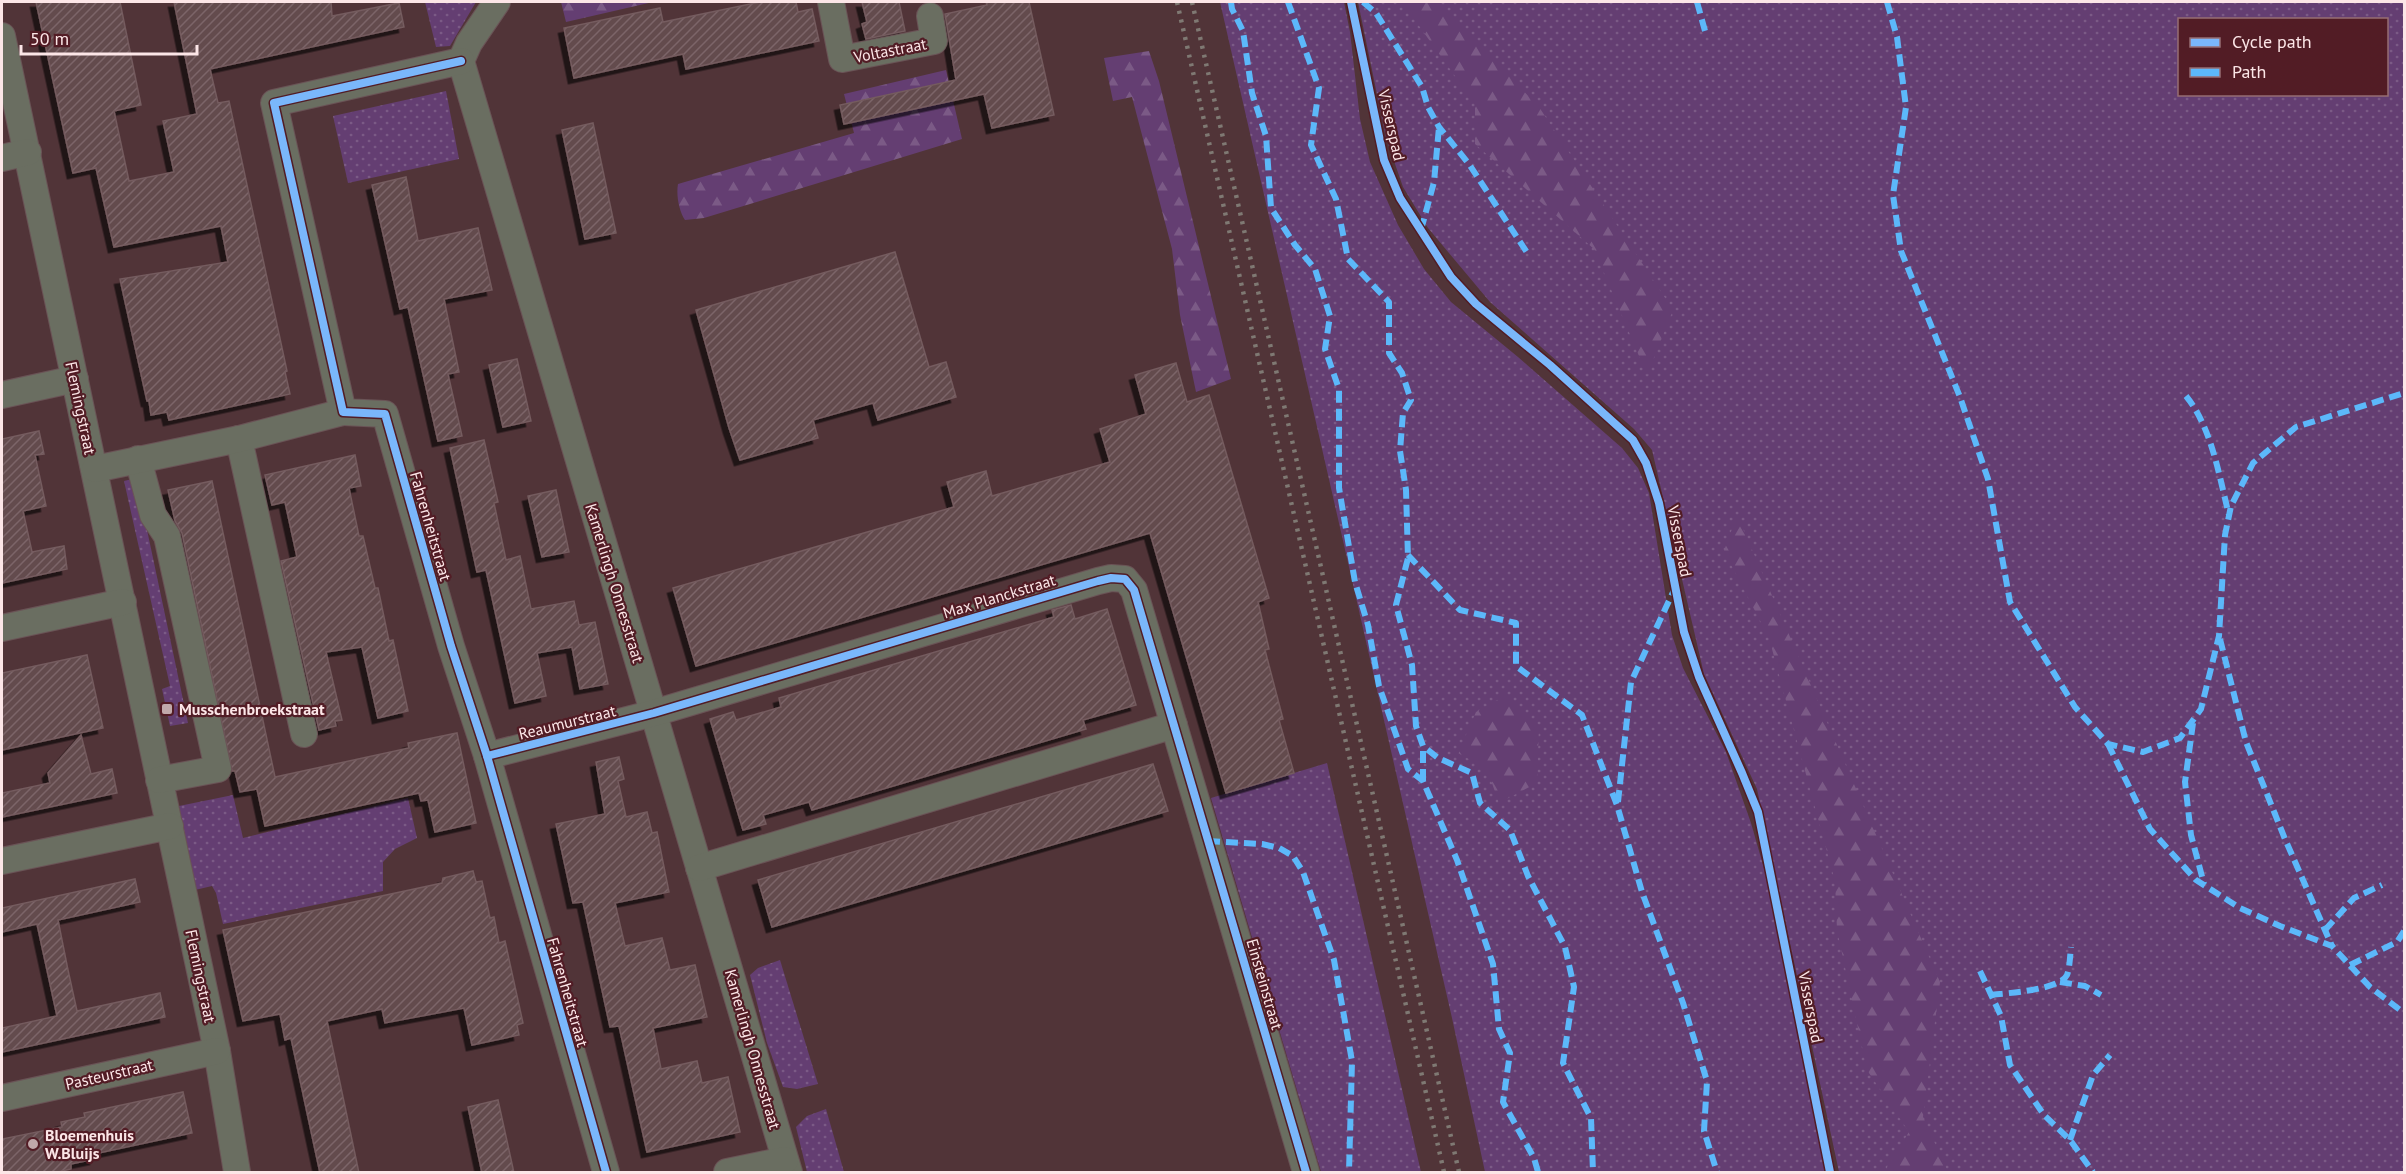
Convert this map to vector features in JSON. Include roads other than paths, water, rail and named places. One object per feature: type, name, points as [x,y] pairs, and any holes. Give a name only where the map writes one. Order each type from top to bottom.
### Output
[{"type":"street","points":[[94,469],[239,438],[343,412],[274,103],[461,61],[469,43],[497,2]]},
{"type":"street","name":"Voltastraat","points":[[831,2],[842,59],[934,41],[930,16]]},
{"type":"street","name":"Flemingstraat","points":[[2,36],[217,1051],[237,1173]]},
{"type":"street","name":"Kamerlingh Onnesstraat","points":[[461,61],[787,1167]]},
{"type":"street","points":[[2,158],[28,152]]},
{"type":"street","points":[[2,395],[75,379]]},
{"type":"street","name":"Fahrenheitstraat","points":[[343,412],[385,414],[451,646],[487,756],[606,1173]]},
{"type":"street","points":[[239,438],[304,734]]},
{"type":"street","points":[[138,459],[153,515],[168,536],[218,769],[159,780]]},
{"type":"street","name":"Max Planckstraat","points":[[654,713],[1087,584],[1118,577],[1129,582],[1134,590],[1197,803]]},
{"type":"street","points":[[2,628],[123,602]]},
{"type":"street","name":"Reaumurstraat","points":[[487,756],[654,713]]},
{"type":"street","points":[[699,868],[1174,725]]},
{"type":"street","name":"Einsteinstraat","points":[[1197,803],[1306,1173]]},
{"type":"street","points":[[2,861],[170,826]]},
{"type":"street","name":"Pasteurstraat","points":[[2,1098],[217,1051]]},
{"type":"street","points":[[727,1173],[787,1167]]},
{"type":"railway","points":[[1177,2],[1444,1172]]},
{"type":"railway","points":[[1192,2],[1459,1172]]},
{"type":"place","name":"Musschenbroekstraat","points":[[167,709]]},
{"type":"place","name":"Bloemenhuis W.Bluijs","points":[[33,1144]]}]
